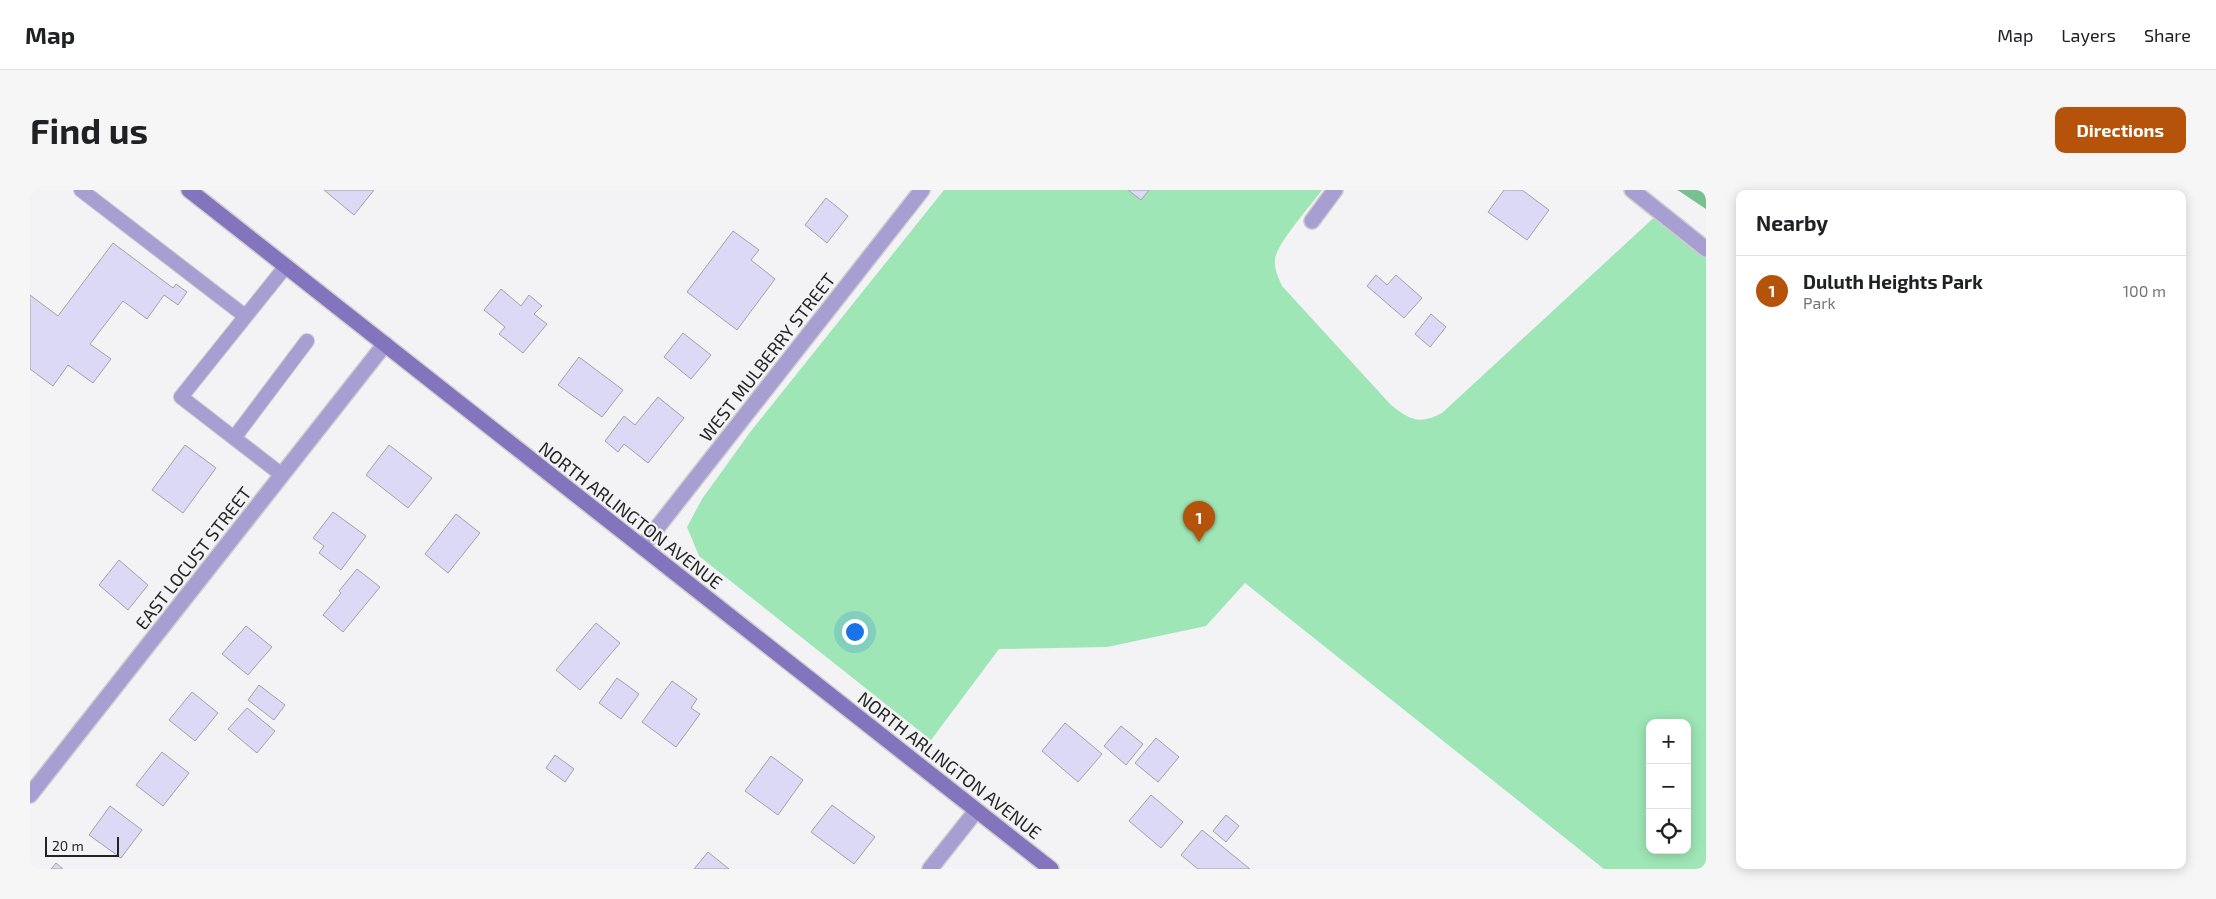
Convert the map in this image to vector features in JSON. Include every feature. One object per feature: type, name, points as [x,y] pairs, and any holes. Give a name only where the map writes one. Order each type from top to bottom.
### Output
[{"type":"main road","name":"NORTH ARLINGTON AVENUE","points":[[189,190],[1051,869]]},
{"type":"street","name":"WEST MULBERRY STREET","points":[[642,546],[922,190]]},
{"type":"street","points":[[1312,221],[1335,190]]},
{"type":"street","points":[[1632,190],[1706,249]]},
{"type":"street","name":"EAST LOCUST STREET","points":[[30,795],[385,344]]},
{"type":"street","points":[[930,869],[976,810]]},
{"type":"lane","points":[[81,190],[245,316]]},
{"type":"lane","points":[[282,475],[181,397],[286,266]]},
{"type":"lane","points":[[234,438],[307,341]]},
{"type":"green space","points":[[944,190],[1322,190],[1288,234],[1277,252],[1275,259],[1276,270],[1282,286],[1391,405],[1409,417],[1421,420],[1442,413],[1660,212],[1706,249],[1706,869],[1604,869],[1245,583],[1206,626],[1107,647],[999,649],[931,740],[699,556],[687,527],[702,499],[751,431]]},
{"type":"green space","points":[[1677,190],[1706,190],[1706,209],[1679,191]]},
{"type":"building","points":[[324,190],[374,190],[354,215]]},
{"type":"building","points":[[1128,190],[1149,190],[1141,200]]},
{"type":"building","points":[[1504,190],[1522,190],[1549,210],[1527,240],[1488,212]]},
{"type":"building","points":[[826,198],[848,216],[827,243],[805,225]]},
{"type":"building","points":[[733,231],[759,250],[751,260],[775,279],[737,330],[687,292]]},
{"type":"building","points":[[113,243],[173,288],[176,284],[187,292],[178,305],[164,295],[147,319],[123,301],[90,344],[111,359],[93,383],[68,365],[53,386],[30,369],[30,295],[58,316]]},
{"type":"building","points":[[1376,275],[1387,285],[1396,275],[1422,298],[1404,318],[1367,286]]},
{"type":"building","points":[[501,289],[521,306],[529,295],[542,306],[534,314],[547,324],[523,353],[499,334],[505,327],[484,310]]},
{"type":"building","points":[[1431,314],[1446,327],[1430,347],[1415,334]]},
{"type":"building","points":[[683,333],[711,355],[691,379],[664,357]]},
{"type":"building","points":[[579,357],[623,390],[602,417],[558,385]]},
{"type":"building","points":[[658,397],[684,418],[648,463],[624,444],[618,452],[605,441],[624,416],[635,425]]},
{"type":"building","points":[[185,445],[216,468],[183,513],[152,490]]},
{"type":"building","points":[[389,445],[432,478],[408,508],[366,475]]},
{"type":"building","points":[[333,512],[366,536],[341,570],[319,553],[324,546],[313,538]]},
{"type":"building","points":[[456,514],[480,533],[448,573],[425,554]]},
{"type":"building","points":[[119,560],[148,585],[128,610],[99,585]]},
{"type":"building","points":[[357,569],[380,587],[343,632],[323,615]]},
{"type":"building","points":[[596,623],[620,643],[580,690],[556,670]]},
{"type":"building","points":[[246,626],[272,647],[248,675],[222,654]]},
{"type":"building","points":[[617,678],[639,694],[621,719],[599,703]]},
{"type":"building","points":[[672,681],[697,699],[691,708],[700,714],[676,747],[642,722]]},
{"type":"building","points":[[259,685],[285,705],[274,720],[248,700]]},
{"type":"building","points":[[192,692],[218,713],[195,741],[169,720]]},
{"type":"building","points":[[247,708],[275,731],[257,753],[228,729]]},
{"type":"building","points":[[1065,723],[1102,754],[1078,782],[1042,751]]},
{"type":"building","points":[[1121,726],[1143,744],[1126,765],[1104,746]]},
{"type":"building","points":[[1156,738],[1179,757],[1158,782],[1135,763]]},
{"type":"building","points":[[162,752],[189,773],[163,806],[136,785]]},
{"type":"building","points":[[555,755],[574,769],[565,782],[546,768]]},
{"type":"building","points":[[771,756],[803,780],[778,815],[745,791]]},
{"type":"building","points":[[1151,795],[1183,822],[1161,848],[1129,821]]},
{"type":"building","points":[[832,805],[875,837],[854,864],[811,832]]},
{"type":"building","points":[[110,806],[142,830],[121,858],[89,835]]},
{"type":"building","points":[[1226,815],[1239,826],[1226,842],[1213,831]]},
{"type":"building","points":[[1202,830],[1250,869],[1198,869],[1181,855]]},
{"type":"building","points":[[708,852],[729,869],[694,869]]},
{"type":"building","points":[[56,863],[63,869],[51,869]]},
{"type":"place","name":"Duluth Heights Park","points":[[1199,542]]}]
